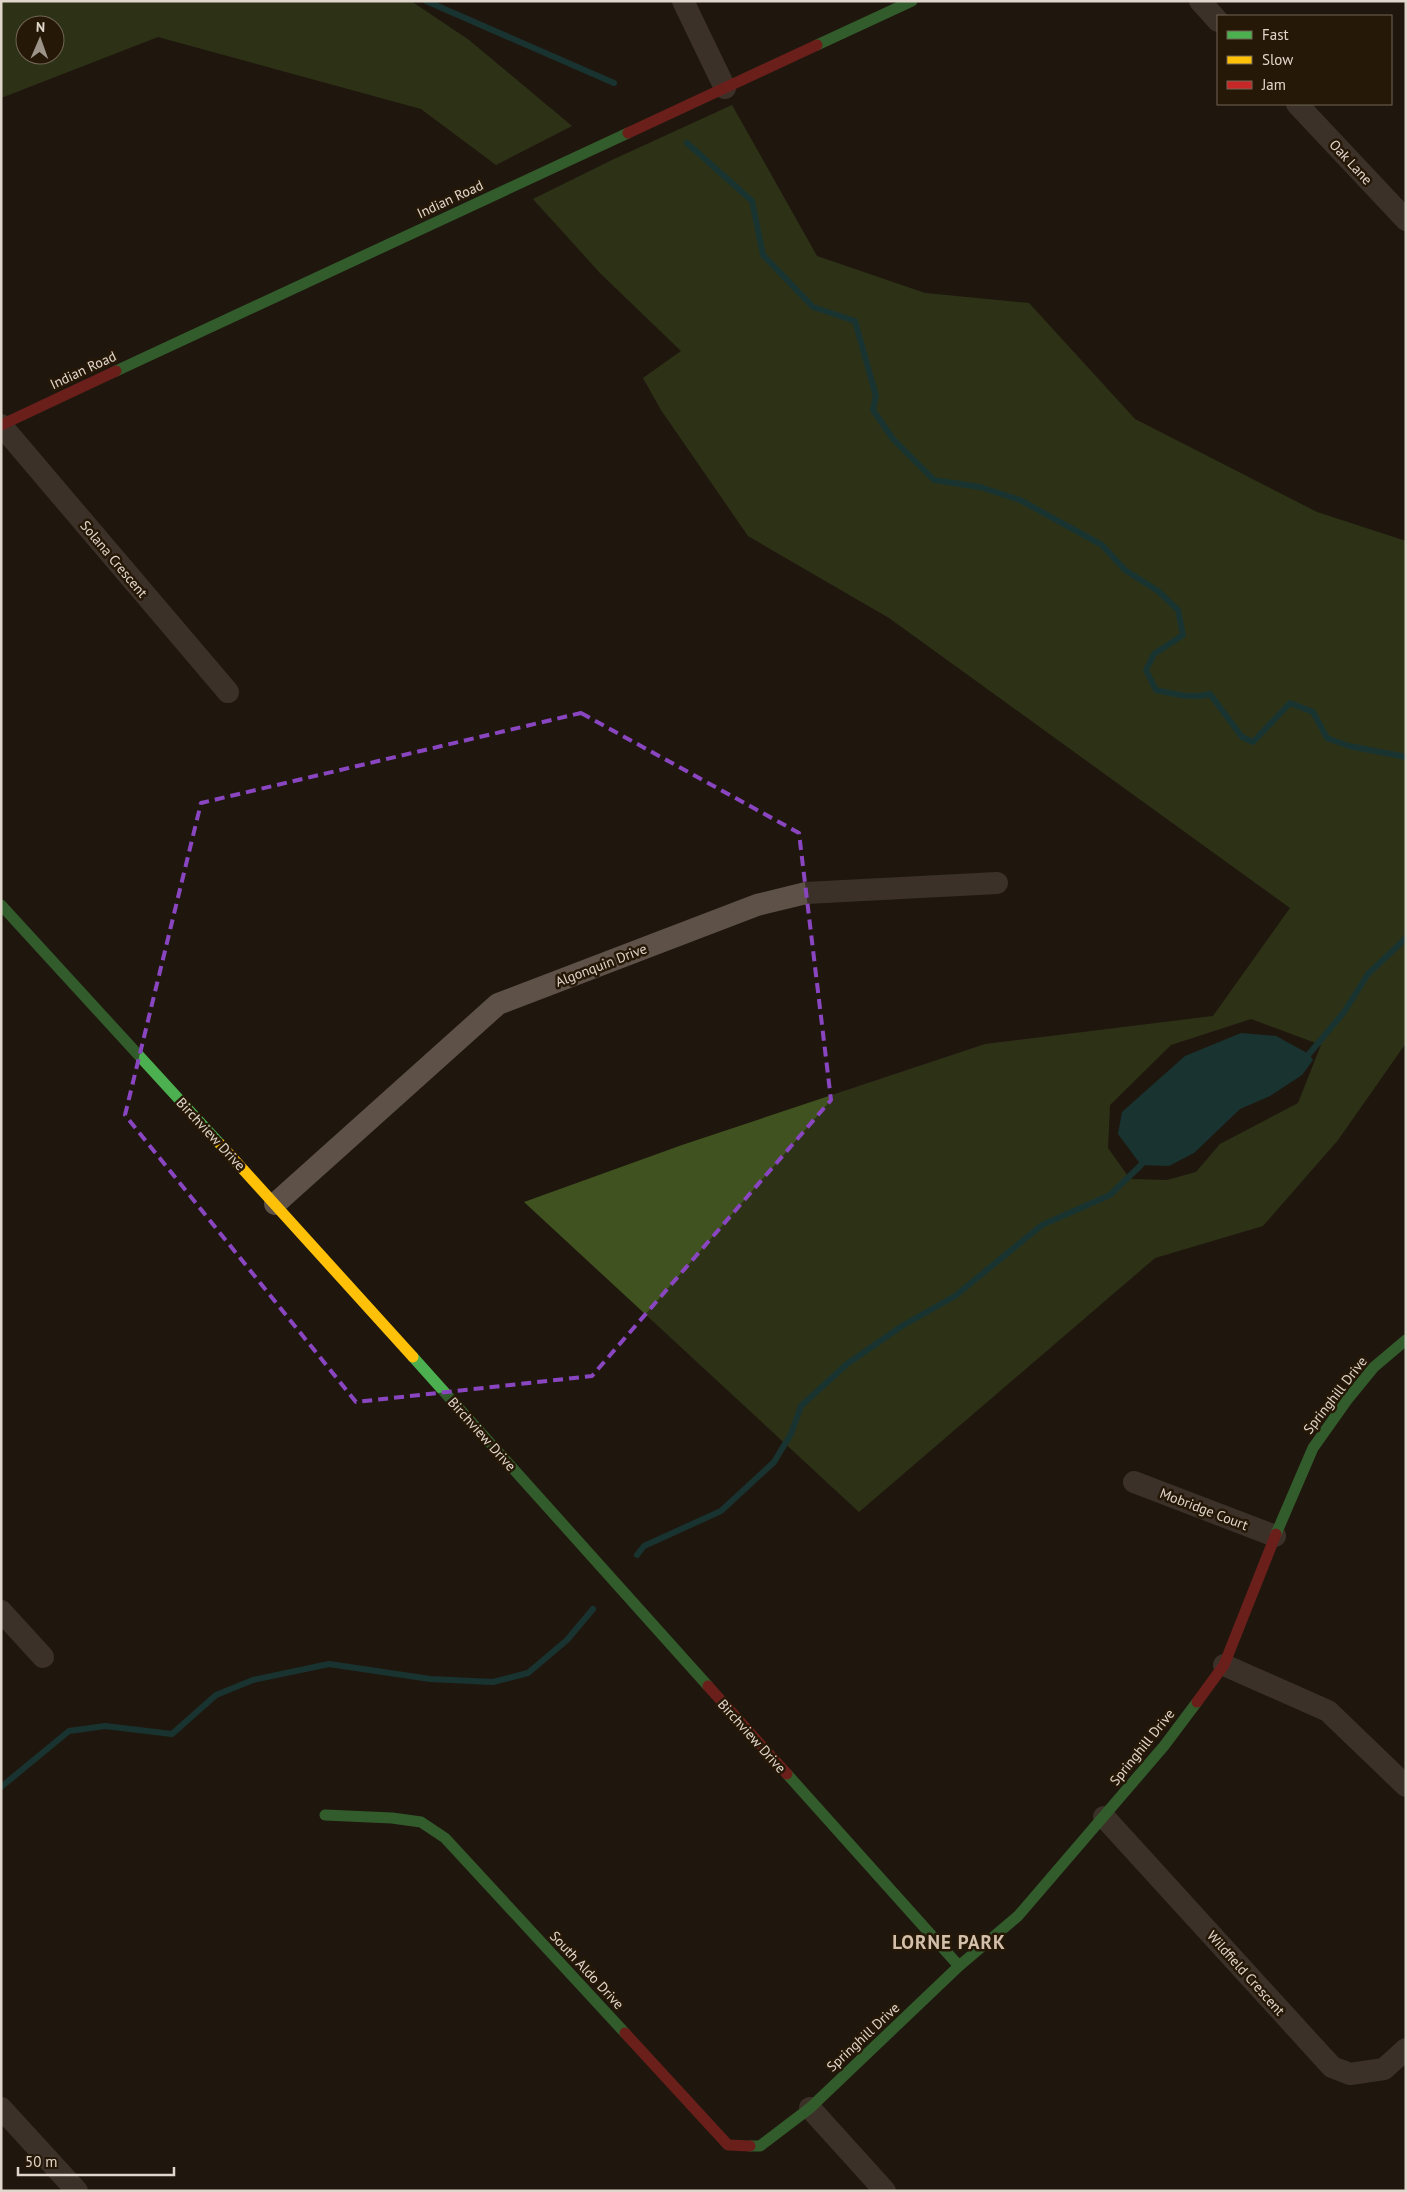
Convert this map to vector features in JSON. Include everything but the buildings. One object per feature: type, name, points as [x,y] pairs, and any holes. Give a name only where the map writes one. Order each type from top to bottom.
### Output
[{"type":"street","points":[[684,1],[725,88]]},
{"type":"street","name":"Indian Road","points":[[1,425],[912,1]]},
{"type":"street","points":[[1200,1],[1217,20]]},
{"type":"street","name":"Oak Lane","points":[[1297,105],[1406,220]]},
{"type":"street","name":"Solana Crescent","points":[[1,425],[228,692]]},
{"type":"street","name":"Algonquin Drive","points":[[275,1204],[498,1004],[757,905],[806,893],[997,883]]},
{"type":"street","name":"Birchview Drive","points":[[1,905],[275,1204],[960,1966]]},
{"type":"street","name":"Springhill Drive","points":[[810,2108],[960,1966],[1018,1916],[1164,1746],[1224,1665],[1275,1536],[1314,1448],[1347,1400],[1374,1367],[1406,1340]]},
{"type":"street","name":"Mobridge Court","points":[[1134,1482],[1275,1536]]},
{"type":"street","points":[[1,1611],[43,1657]]},
{"type":"street","points":[[1224,1665],[1328,1711],[1406,1786]]},
{"type":"street","name":"South Aldo Drive","points":[[325,1815],[392,1818],[421,1822],[445,1838],[728,2145],[760,2146],[810,2108]]},
{"type":"street","name":"Wildfield Crescent","points":[[1104,1817],[1332,2066],[1350,2074],[1384,2069],[1406,2049]]},
{"type":"street","points":[[1,2108],[77,2191]]},
{"type":"street","points":[[810,2108],[885,2191]]},
{"type":"highlighted area","points":[[581,713],[799,833],[831,1100],[592,1376],[356,1402],[125,1115],[201,803]]},
{"type":"green space","points":[[1,1],[411,1],[469,40],[572,126],[496,165],[421,109],[158,37],[1,98]]},
{"type":"green space","points":[[732,105],[817,256],[925,293],[1029,303],[1135,419],[1317,512],[1406,541],[1406,1043],[1338,1140],[1263,1226],[1155,1258],[859,1512],[524,1202],[682,1145],[985,1044],[1213,1016],[1290,908],[889,618],[748,536],[661,410],[643,378],[681,351],[600,273],[533,199],[612,160]],"holes":[[[1251,1019],[1321,1045],[1298,1103],[1220,1144],[1196,1172],[1167,1180],[1130,1179],[1108,1148],[1110,1105],[1171,1045]]]},
{"type":"water","points":[[1241,1033],[1276,1036],[1309,1054],[1313,1060],[1302,1075],[1270,1096],[1240,1109],[1194,1153],[1169,1166],[1141,1165],[1118,1134],[1122,1112],[1185,1056]]},
{"type":"waterway","points":[[426,1],[614,83]]},
{"type":"waterway","points":[[687,143],[752,201],[763,255],[813,307],[855,321],[876,396],[873,410],[893,439],[934,480],[980,487],[1020,500],[1102,545],[1125,570],[1158,591],[1178,610],[1183,635],[1154,654],[1146,670],[1156,690],[1189,696],[1210,694],[1242,737],[1253,742],[1290,703],[1313,712],[1327,738],[1349,746],[1406,757]]},
{"type":"waterway","points":[[1309,1054],[1344,1012],[1368,974],[1406,938]]},
{"type":"waterway","points":[[637,1555],[644,1546],[721,1511],[774,1462],[791,1434],[801,1406],[847,1364],[902,1326],[955,1296],[1042,1225],[1110,1195],[1141,1165]]},
{"type":"waterway","points":[[1,1787],[69,1731],[105,1726],[172,1734],[216,1695],[253,1680],[329,1664],[430,1679],[493,1682],[528,1673],[567,1640],[593,1609]]},
{"type":"traffic: fast","points":[[817,45],[912,1]]},
{"type":"traffic: fast","points":[[116,371],[628,133]]},
{"type":"traffic: fast","points":[[1,905],[220,1144]]},
{"type":"traffic: fast","points":[[1276,1534],[1313,1448],[1347,1400],[1374,1367],[1406,1340]]},
{"type":"traffic: fast","points":[[413,1357],[708,1686]]},
{"type":"traffic: fast","points":[[750,2146],[760,2146],[810,2108],[959,1966],[1018,1916],[1164,1746],[1197,1702]]},
{"type":"traffic: fast","points":[[787,1774],[959,1966]]},
{"type":"traffic: fast","points":[[325,1815],[392,1818],[421,1822],[445,1838],[625,2033]]},
{"type":"traffic: slow","points":[[220,1144],[413,1357]]},
{"type":"traffic: jam","points":[[628,133],[817,45]]},
{"type":"traffic: jam","points":[[1,425],[116,371]]},
{"type":"traffic: jam","points":[[1197,1702],[1224,1665],[1276,1534]]},
{"type":"traffic: jam","points":[[708,1686],[787,1774]]},
{"type":"traffic: jam","points":[[625,2033],[728,2145],[750,2146]]},
{"type":"district","name":"LORNE PARK","points":[[949,1942]]}]
